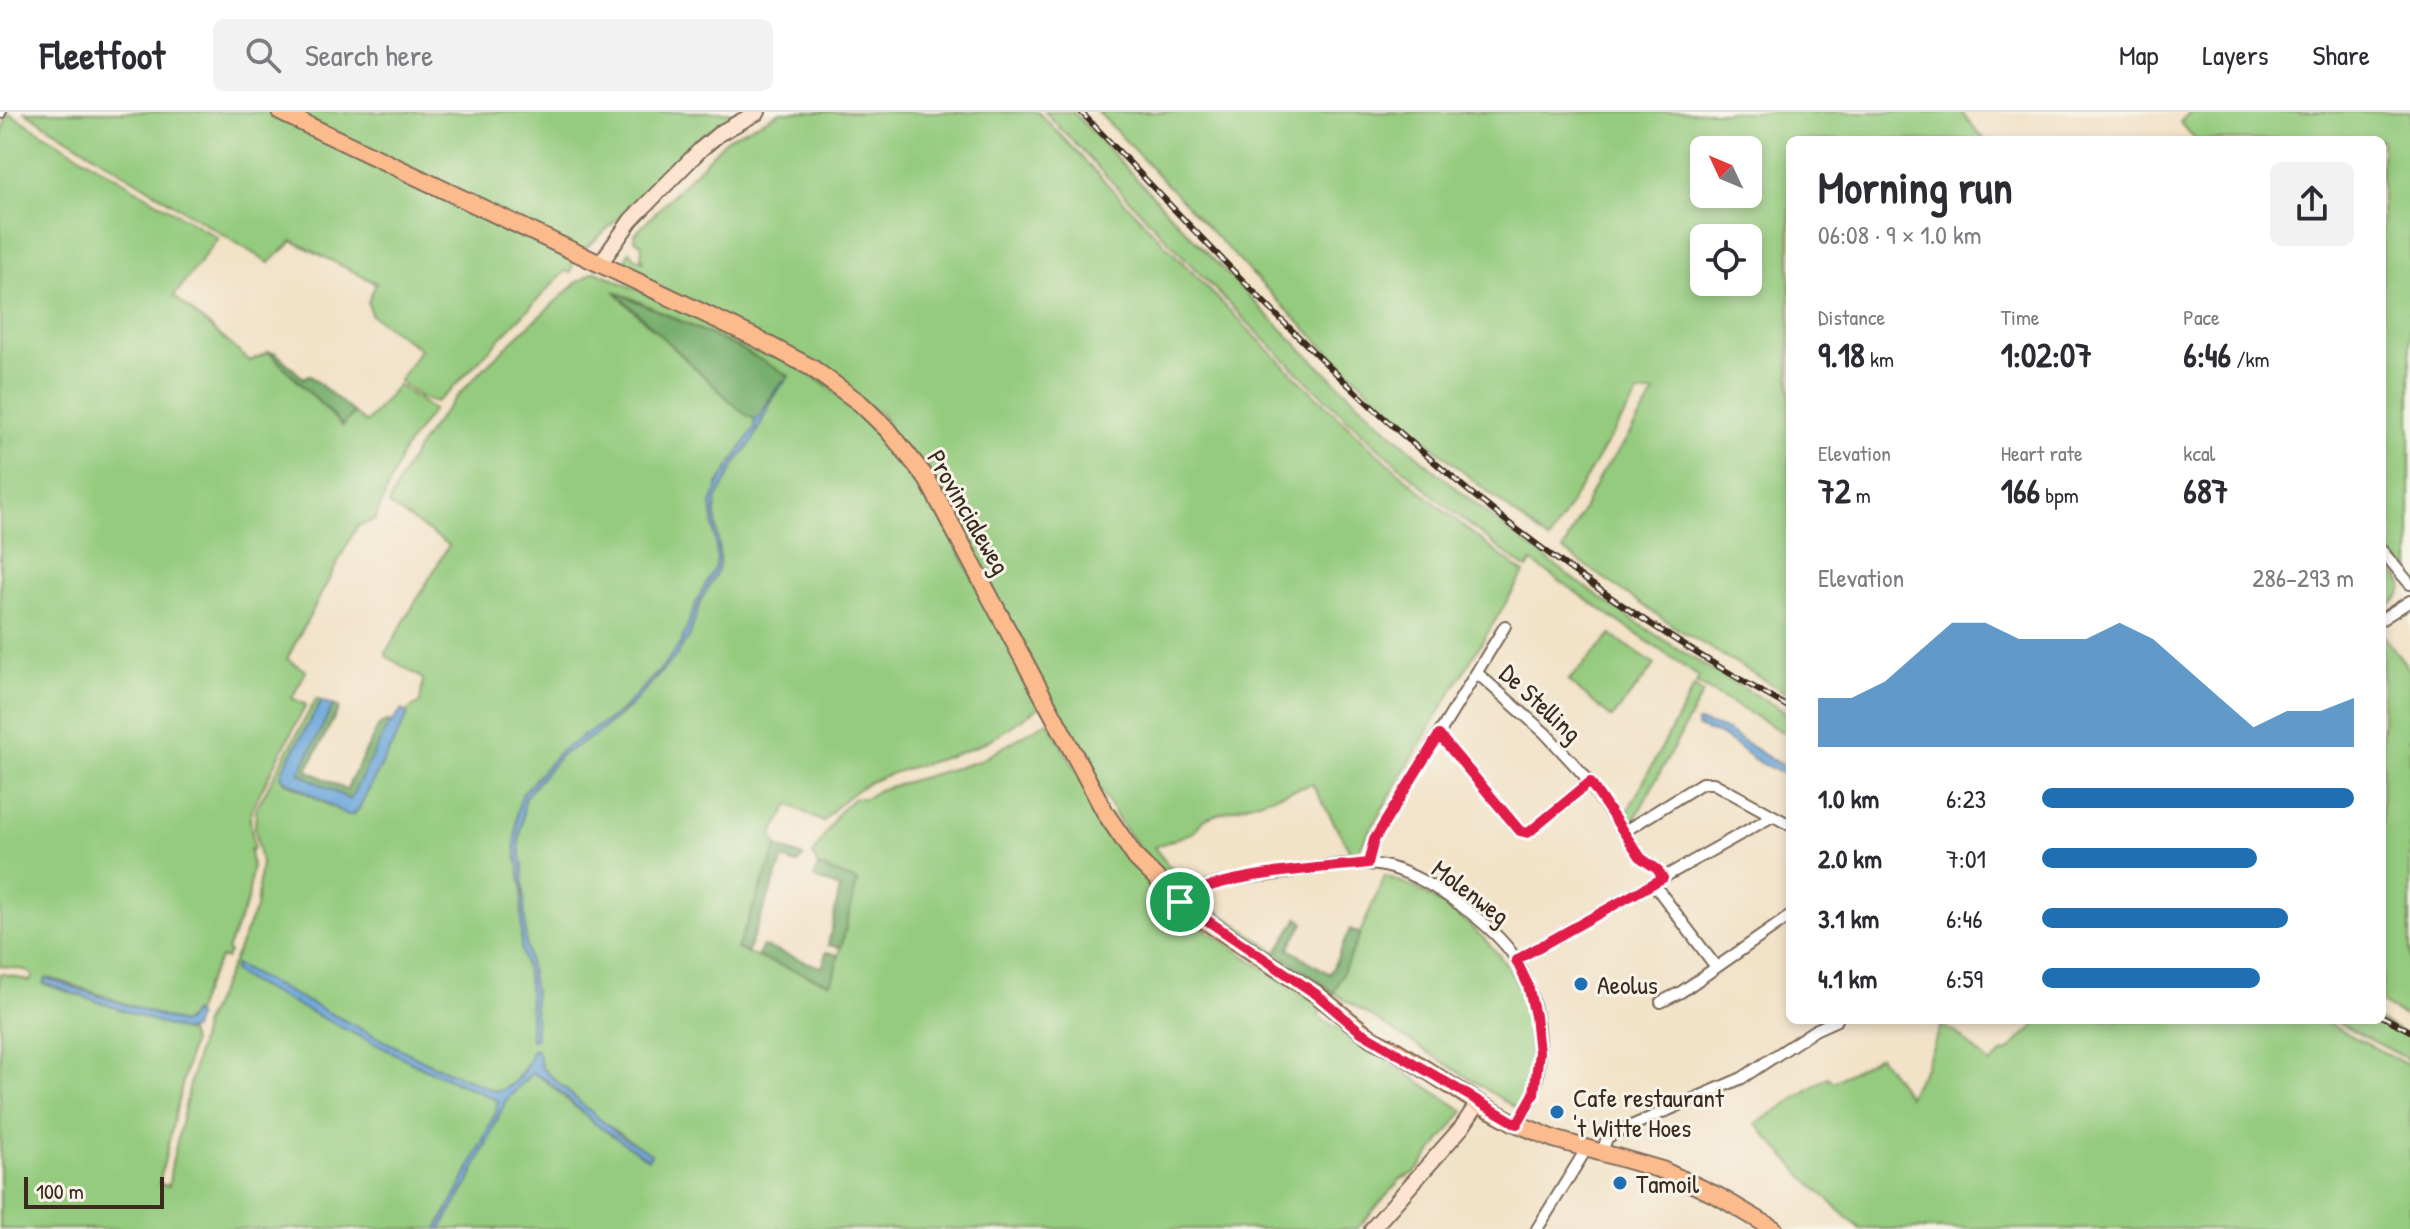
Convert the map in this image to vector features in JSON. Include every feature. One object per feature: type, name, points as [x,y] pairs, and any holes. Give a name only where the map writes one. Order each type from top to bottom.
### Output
[{"type":"main road","name":"Provincialeweg","points":[[280,112],[790,355],[849,395],[888,430],[927,479],[1114,827],[1136,858],[1180,902],[1316,994],[1351,1013],[1395,1050],[1478,1103],[1554,1139],[1644,1164],[1685,1180],[1774,1229]]},
{"type":"street","points":[[600,264],[631,220],[701,149],[720,133],[758,112]]},
{"type":"street","points":[[2386,556],[2410,584]]},
{"type":"street","points":[[2386,616],[2410,601]]},
{"type":"street","points":[[1368,863],[1374,840],[1505,626]]},
{"type":"street","name":"De Stelling","points":[[1477,673],[1545,733],[1590,782],[1641,858],[1657,869],[1658,881],[1716,967]]},
{"type":"street","points":[[1439,735],[1520,831],[1528,833],[1590,782]]},
{"type":"street","points":[[1625,831],[1702,783],[1713,783],[1786,823]]},
{"type":"street","points":[[1516,960],[1773,816]]},
{"type":"street","name":"Molenweg","points":[[1180,902],[1196,890],[1239,879],[1368,863],[1419,878],[1454,901],[1495,935],[1516,960],[1532,1001],[1539,1052],[1534,1094],[1517,1124]]},
{"type":"street","points":[[1661,1002],[1681,992],[1786,919]]},
{"type":"street","points":[[1537,1229],[1607,1138],[1742,1078],[1828,1024]]},
{"type":"street","points":[[1372,1229],[1462,1127],[1478,1103]]},
{"type":"green space","points":[[7,112],[218,238],[174,296],[250,361],[269,352],[342,426],[354,413],[366,423],[398,385],[433,410],[402,453],[375,520],[357,526],[287,659],[306,671],[292,698],[306,705],[253,806],[250,819],[254,848],[251,851],[250,848],[252,868],[248,900],[226,959],[221,957],[217,964],[195,1014],[192,1013],[181,1023],[64,982],[49,978],[44,981],[44,984],[189,1032],[192,1042],[159,1184],[169,1186],[204,1023],[256,908],[261,863],[255,828],[256,809],[316,699],[321,701],[282,771],[284,781],[347,815],[354,814],[407,715],[405,712],[420,703],[423,679],[386,656],[386,652],[449,545],[389,505],[404,471],[423,440],[469,384],[576,283],[596,271],[791,361],[850,403],[899,452],[930,498],[1041,706],[977,746],[871,782],[839,804],[823,822],[789,804],[772,835],[777,847],[737,949],[820,980],[833,979],[857,882],[818,866],[813,854],[839,812],[854,798],[866,798],[879,790],[979,761],[1048,721],[1123,852],[1181,913],[1323,1008],[1318,1016],[1464,1111],[1415,1173],[1401,1179],[1357,1229],[0,1229],[0,973],[30,981],[33,976],[25,970],[0,966],[0,144]],"holes":[[[627,296],[741,349],[742,412],[623,301]],[[236,966],[430,1064],[495,1091],[514,1082],[536,1050],[542,1068],[598,1119],[651,1155],[648,1159],[594,1123],[536,1073],[530,1073],[506,1100],[499,1101],[428,1070],[250,982]]]},
{"type":"green space","points":[[25,112],[271,112],[377,161],[571,259],[571,273],[565,271],[449,392],[436,402],[421,398],[399,381],[420,349],[371,315],[368,302],[376,283],[293,241],[269,263]]},
{"type":"green space","points":[[293,112],[739,112],[716,126],[676,159],[582,251]]},
{"type":"green space","points":[[781,112],[1038,112],[1212,293],[1332,411],[1458,522],[1524,573],[1354,858],[1312,784],[1212,816],[1203,820],[1194,832],[1154,847],[1189,884],[1174,887],[1152,866],[1121,824],[881,414],[621,267],[630,251],[644,262],[641,258],[642,245],[634,239],[634,235],[728,138]]},
{"type":"green space","points":[[1045,112],[1073,112],[1311,358],[1440,475],[1535,550],[1634,621],[1786,712],[1786,734],[1696,683],[1699,677],[1532,562],[1527,569],[1461,518],[1336,409],[1218,292]]},
{"type":"green space","points":[[1098,112],[1961,112],[1982,136],[1786,136],[1786,693],[1676,628],[1563,550],[1600,475],[1655,393],[1639,393],[1549,541],[1458,468],[1336,358]]},
{"type":"green space","points":[[2190,112],[2410,112],[2410,573],[2386,548],[2386,136],[2192,136],[2180,122]]},
{"type":"green space","points":[[614,291],[741,349],[789,376],[771,396],[758,421],[742,412]]},
{"type":"green space","points":[[269,352],[276,353],[303,378],[309,375],[354,413],[343,426]]},
{"type":"green space","points":[[2386,565],[2403,587],[2398,598],[2386,607]]},
{"type":"green space","points":[[1611,635],[1655,665],[1612,718],[1568,681]]},
{"type":"green space","points":[[2386,638],[2410,670],[2410,1019],[2386,1006]]},
{"type":"green space","points":[[1694,687],[1703,693],[1630,828],[1623,820]]},
{"type":"green space","points":[[333,705],[339,708],[307,770],[346,790],[378,727],[386,721],[391,723],[350,800],[299,773]]},
{"type":"green space","points":[[777,847],[803,857],[797,864],[783,859],[747,953],[737,949]]},
{"type":"green space","points":[[818,866],[857,881],[841,947],[828,945],[840,888],[814,878]]},
{"type":"green space","points":[[1385,876],[1417,889],[1446,907],[1482,937],[1509,970],[1526,1009],[1529,1031],[1528,1084],[1519,1110],[1334,993],[1330,997],[1196,908],[1201,900],[1334,992]]},
{"type":"green space","points":[[1298,918],[1304,923],[1289,949],[1330,974],[1350,929],[1360,934],[1334,992],[1277,952]]},
{"type":"green space","points":[[763,946],[820,967],[823,966],[826,952],[839,955],[833,979],[829,983],[757,957]]},
{"type":"green space","points":[[2036,1024],[2329,1024],[2410,1066],[2410,1229],[1860,1229],[1807,1180],[1756,1124],[1828,1077],[1834,1082],[1879,1056],[1908,1096],[1925,1067],[1941,1026],[1954,1031],[1990,1064]]},
{"type":"green space","points":[[2340,1024],[2386,1024],[2410,1037],[2410,1060]]},
{"type":"water","points":[[788,378],[776,392],[752,442],[736,463],[717,498],[718,570],[701,600],[689,637],[630,707],[595,735],[560,756],[525,797],[519,844],[523,867],[526,945],[534,992],[536,1039],[531,1040],[529,984],[521,949],[522,887],[515,847],[517,813],[522,794],[558,753],[620,712],[681,643],[699,596],[715,568],[717,559],[711,504],[718,485],[755,427],[754,421],[778,388]]},
{"type":"water","points":[[321,701],[333,705],[299,773],[350,800],[387,728],[402,710],[408,715],[358,810],[352,815],[281,777]]},
{"type":"water","points":[[1697,722],[1734,735],[1786,767],[1786,775],[1758,762],[1722,736],[1697,727]]},
{"type":"water","points":[[235,965],[430,1064],[495,1091],[514,1083],[536,1049],[542,1068],[618,1134],[651,1154],[648,1159],[594,1123],[547,1080],[532,1073],[506,1100],[468,1184],[441,1229],[437,1229],[462,1184],[496,1112],[498,1100],[428,1070],[250,982],[234,972]]},
{"type":"water","points":[[46,978],[181,1023],[186,1022],[192,1012],[197,1017],[193,1029],[183,1031],[43,983]]},
{"type":"railway","points":[[1081,112],[1297,335],[1433,461],[1517,530],[1605,594],[1696,653],[1786,706]]},
{"type":"railway","points":[[2386,1018],[2410,1031]]},
{"type":"place","name":"Aeolus","points":[[1581,984]]},
{"type":"place","name":"Cafe restaurant 't Witte Hoes","points":[[1557,1112]]},
{"type":"place","name":"Tamoil","points":[[1620,1183]]},
{"type":"route","points":[[1439,735],[1520,831],[1528,833],[1590,782],[1641,858],[1657,869],[1663,878],[1516,960],[1528,985],[1539,1052],[1534,1094],[1517,1124],[1361,1032],[1316,994],[1180,902],[1196,890],[1239,879],[1368,863],[1374,840],[1439,735]]}]
